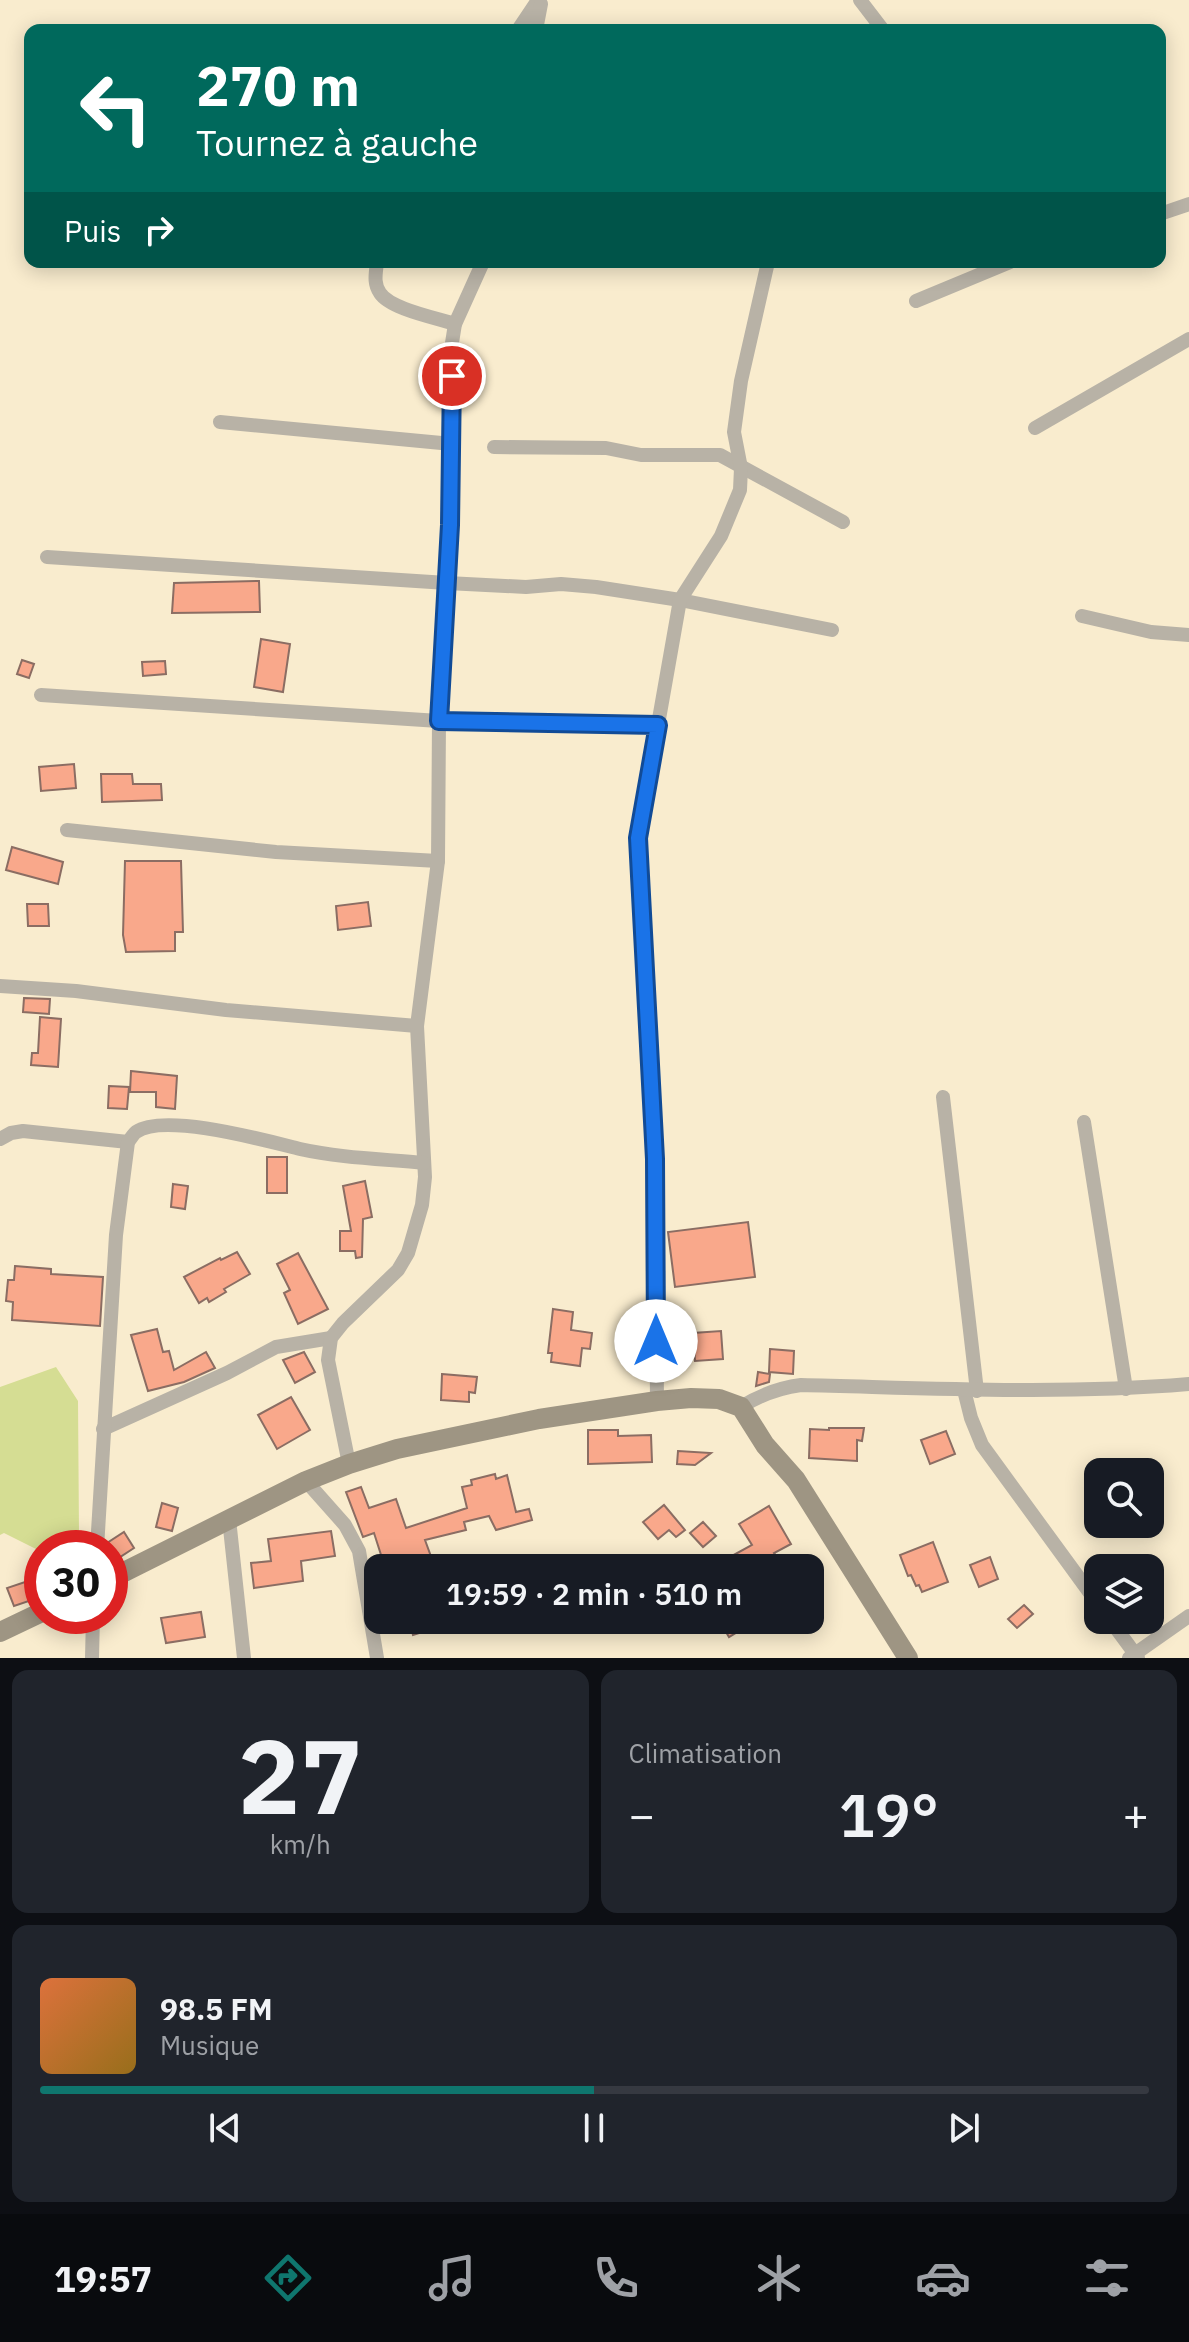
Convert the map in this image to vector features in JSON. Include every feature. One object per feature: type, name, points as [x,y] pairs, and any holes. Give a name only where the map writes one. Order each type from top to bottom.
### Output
[{"type":"main road","points":[[128,1570],[306,1481],[349,1464],[441,1439],[539,1419],[657,1401],[719,1399],[741,1407],[765,1445],[796,1480],[908,1658]]},
{"type":"main road","points":[[0,1632],[24,1621]]},
{"type":"street","points":[[522,24],[540,0]]},
{"type":"street","points":[[537,24],[540,0]]},
{"type":"street","points":[[860,0],[878,24]]},
{"type":"street","points":[[1166,212],[1189,204]]},
{"type":"street","points":[[376,268],[375,280],[380,294],[392,304],[455,324]]},
{"type":"street","points":[[349,1464],[328,1360],[331,1338],[398,1270],[408,1253],[422,1205],[424,1163],[417,1026],[438,861],[439,721],[452,444],[451,349],[455,324],[480,268]]},
{"type":"street","points":[[657,1401],[655,1159],[638,838],[680,600],[721,536],[740,490],[741,468],[734,432],[741,381],[767,268]]},
{"type":"street","points":[[916,301],[996,268]]},
{"type":"street","points":[[1035,428],[1189,339]]},
{"type":"street","points":[[220,422],[452,444]]},
{"type":"street","points":[[494,447],[606,448],[641,455],[720,455],[843,522]]},
{"type":"street","points":[[47,557],[447,583],[526,587],[561,584],[680,600],[832,630]]},
{"type":"street","points":[[1082,616],[1151,632],[1189,635]]},
{"type":"street","points":[[41,695],[439,721],[658,725]]},
{"type":"street","points":[[67,830],[276,852],[438,861]]},
{"type":"street","points":[[0,986],[417,1026]]},
{"type":"street","points":[[943,1097],[971,1418],[982,1445],[1084,1585]]},
{"type":"street","points":[[1084,1122],[1126,1389]]},
{"type":"street","points":[[98,1530],[116,1235],[128,1142],[135,1132],[155,1126],[186,1127],[262,1138],[301,1149],[424,1163]]},
{"type":"street","points":[[0,1139],[23,1131],[128,1142]]},
{"type":"street","points":[[103,1429],[227,1373],[276,1347],[331,1338]]},
{"type":"street","points":[[741,1407],[771,1391],[801,1385],[970,1390],[1126,1389],[1189,1384]]},
{"type":"street","points":[[306,1481],[345,1525],[359,1551],[377,1658]]},
{"type":"street","points":[[229,1519],[244,1658]]},
{"type":"street","points":[[1119,1634],[1134,1657],[1189,1616]]},
{"type":"street","points":[[92,1658],[93,1634]]},
{"type":"green space","points":[[56,1367],[78,1401],[79,1530],[24,1530],[24,1543],[4,1533],[0,1535],[0,1387]]},
{"type":"building","points":[[259,581],[260,612],[172,613],[174,583]]},
{"type":"building","points":[[261,639],[290,644],[283,692],[254,687]]},
{"type":"building","points":[[22,660],[34,664],[29,678],[17,674]]},
{"type":"building","points":[[165,661],[166,674],[143,676],[142,662]]},
{"type":"building","points":[[74,764],[76,788],[41,791],[39,767]]},
{"type":"building","points":[[101,774],[132,774],[133,784],[161,784],[162,800],[102,802]]},
{"type":"building","points":[[12,847],[63,862],[58,884],[6,870]]},
{"type":"building","points":[[125,861],[181,861],[183,932],[175,932],[175,951],[126,952],[123,935]]},
{"type":"building","points":[[368,902],[371,926],[338,930],[336,906]]},
{"type":"building","points":[[27,904],[48,904],[49,926],[28,926]]},
{"type":"building","points":[[24,998],[50,999],[49,1014],[23,1012]]},
{"type":"building","points":[[40,1017],[61,1019],[58,1067],[31,1065],[32,1053],[38,1053]]},
{"type":"building","points":[[131,1071],[177,1076],[175,1109],[156,1107],[156,1092],[130,1092]]},
{"type":"building","points":[[109,1086],[129,1087],[127,1109],[108,1108]]},
{"type":"building","points":[[267,1157],[287,1157],[287,1193],[267,1193]]},
{"type":"building","points":[[365,1181],[372,1217],[363,1219],[362,1257],[356,1258],[355,1251],[340,1251],[340,1231],[351,1231],[343,1186]]},
{"type":"building","points":[[173,1184],[188,1186],[185,1209],[171,1207]]},
{"type":"building","points":[[748,1222],[755,1277],[675,1287],[668,1232]]},
{"type":"building","points":[[237,1252],[250,1274],[209,1302],[207,1298],[199,1303],[184,1277]]},
{"type":"building","points":[[298,1253],[328,1309],[298,1324],[284,1293],[290,1290],[277,1264]]},
{"type":"building","points":[[15,1266],[51,1269],[51,1274],[103,1277],[100,1326],[12,1320],[13,1302],[6,1301],[8,1280],[14,1280]]},
{"type":"building","points":[[553,1309],[573,1312],[571,1330],[592,1333],[590,1349],[582,1348],[580,1366],[551,1362],[552,1353],[548,1353]]},
{"type":"building","points":[[157,1329],[163,1352],[169,1351],[174,1370],[206,1352],[215,1368],[184,1382],[148,1391],[131,1335]]},
{"type":"building","points":[[721,1331],[723,1359],[695,1361],[693,1333]]},
{"type":"building","points":[[770,1349],[794,1351],[793,1374],[769,1372]]},
{"type":"building","points":[[304,1352],[315,1372],[295,1383],[283,1360]]},
{"type":"building","points":[[758,1372],[770,1374],[769,1382],[756,1386]]},
{"type":"building","points":[[442,1374],[477,1377],[475,1393],[469,1392],[469,1402],[441,1400]]},
{"type":"building","points":[[291,1397],[310,1430],[277,1449],[258,1415]]},
{"type":"building","points":[[864,1428],[862,1441],[857,1440],[857,1461],[809,1458],[810,1429]]},
{"type":"building","points":[[588,1430],[618,1430],[618,1436],[651,1435],[652,1462],[588,1464]]},
{"type":"building","points":[[946,1431],[955,1454],[930,1464],[921,1440]]},
{"type":"building","points":[[678,1451],[711,1453],[695,1465],[677,1464]]},
{"type":"building","points":[[495,1474],[496,1479],[507,1475],[516,1512],[529,1509],[532,1520],[496,1530],[489,1516],[464,1522],[466,1530],[425,1540],[430,1554],[381,1554],[374,1533],[363,1537],[346,1492],[361,1487],[369,1508],[396,1499],[406,1528],[467,1508],[462,1487],[472,1485],[471,1480]]},
{"type":"building","points":[[162,1503],[178,1508],[172,1531],[156,1527]]},
{"type":"building","points":[[664,1505],[685,1530],[676,1537],[669,1530],[658,1539],[643,1522]]},
{"type":"building","points":[[769,1506],[791,1544],[775,1554],[736,1554],[752,1545],[739,1524]]},
{"type":"building","points":[[703,1522],[716,1536],[703,1547],[690,1533]]},
{"type":"building","points":[[331,1531],[335,1556],[301,1561],[303,1581],[254,1588],[251,1563],[271,1561],[268,1539]]},
{"type":"building","points":[[128,1538],[134,1548],[128,1552]]},
{"type":"building","points":[[933,1542],[948,1582],[922,1592],[911,1575],[908,1576],[900,1555]]},
{"type":"building","points":[[990,1557],[998,1579],[979,1587],[970,1565]]},
{"type":"building","points":[[24,1582],[24,1603],[14,1606],[7,1588]]},
{"type":"building","points":[[1024,1605],[1033,1614],[1017,1628],[1008,1619]]},
{"type":"building","points":[[201,1612],[205,1637],[166,1643],[161,1618]]},
{"type":"route","points":[[452,376],[450,525],[439,721],[658,725],[638,838],[655,1159],[656,1341]]}]
